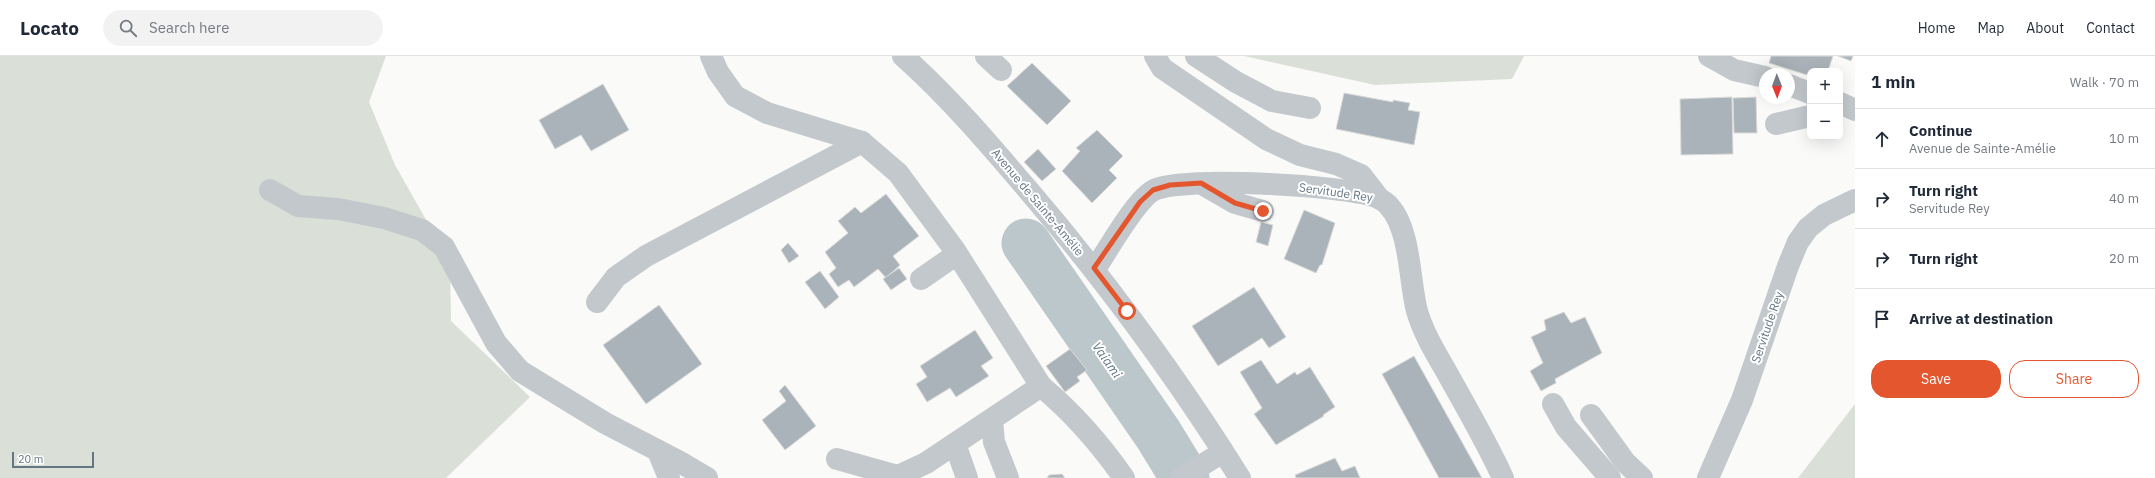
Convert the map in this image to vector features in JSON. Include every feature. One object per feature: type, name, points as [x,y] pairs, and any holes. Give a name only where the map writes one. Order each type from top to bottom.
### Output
[{"type":"street","points":[[711,56],[718,72],[734,96],[767,113],[862,142],[898,173],[957,254],[1041,386],[1057,399],[1113,462],[1124,478]]},
{"type":"street","name":"Avenue de Sainte-Amélie","points":[[903,56],[930,80],[982,135],[1094,268],[1177,382],[1240,478]]},
{"type":"street","points":[[1155,56],[1162,68],[1266,139],[1300,155],[1336,164],[1361,176],[1378,197]]},
{"type":"street","points":[[1196,56],[1236,82],[1272,101],[1310,108]]},
{"type":"street","points":[[1709,56],[1734,70],[1759,76]]},
{"type":"street","points":[[1795,87],[1807,92]]},
{"type":"street","points":[[1776,124],[1807,117]]},
{"type":"street","points":[[597,302],[616,277],[646,256],[862,142]]},
{"type":"street","points":[[1201,183],[1235,203],[1263,211]]},
{"type":"street","name":"Servitude Rey","points":[[1094,268],[1140,202],[1153,190],[1170,185],[1201,183],[1303,186],[1356,192],[1378,197],[1390,206],[1397,219],[1407,254],[1417,311],[1428,338],[1485,439],[1503,478]]},
{"type":"street","points":[[270,190],[298,206],[338,209],[384,218],[422,230],[444,247],[496,343],[520,371],[605,423],[707,478]]},
{"type":"street","name":"Servitude Rey","points":[[1708,478],[1742,400],[1788,266],[1798,242],[1808,228],[1824,215],[1855,200]]},
{"type":"street","points":[[921,279],[957,254]]},
{"type":"street","points":[[837,459],[896,477],[926,463],[1041,386]]},
{"type":"street","points":[[1553,404],[1566,427],[1610,478]]},
{"type":"street","points":[[1591,415],[1625,462],[1642,478]]},
{"type":"street","points":[[992,420],[994,442],[1008,478]]},
{"type":"street","points":[[955,444],[967,478]]},
{"type":"street","points":[[658,451],[670,478]]},
{"type":"street","points":[[1181,478],[1223,452]]},
{"type":"shaded area","points":[[0,56],[386,56],[369,102],[395,165],[450,262],[451,321],[530,397],[446,478],[0,478]]},
{"type":"shaded area","points":[[1244,56],[1524,56],[1512,79],[1375,85]]},
{"type":"shaded area","points":[[1855,404],[1855,478],[1798,478]]},
{"type":"building","points":[[1771,56],[1833,56],[1829,68],[1807,68],[1807,75],[1795,71],[1795,68],[1785,68],[1769,63]]},
{"type":"building","points":[[1838,56],[1853,56],[1851,61]]},
{"type":"building","points":[[1032,63],[1071,101],[1047,125],[1007,86]]},
{"type":"building","points":[[603,84],[629,130],[591,151],[581,135],[555,149],[539,120]]},
{"type":"building","points":[[1344,93],[1393,102],[1393,100],[1410,103],[1408,110],[1420,112],[1414,145],[1336,129]]},
{"type":"building","points":[[1732,97],[1733,154],[1681,155],[1680,99]]},
{"type":"building","points":[[1756,97],[1757,133],[1734,133],[1733,98]]},
{"type":"building","points":[[1097,130],[1123,156],[1109,170],[1117,178],[1092,203],[1062,171],[1080,151],[1076,148]]},
{"type":"building","points":[[1038,149],[1056,169],[1042,181],[1024,162]]},
{"type":"building","points":[[886,194],[919,236],[893,256],[900,265],[886,278],[878,269],[854,287],[849,280],[838,287],[829,274],[836,268],[825,252],[848,233],[838,221],[855,207],[861,213]]},
{"type":"building","points":[[1304,210],[1335,223],[1322,265],[1320,265],[1316,273],[1284,259]]},
{"type":"building","points":[[1261,222],[1273,225],[1268,246],[1256,242]]},
{"type":"building","points":[[788,243],[799,256],[789,263],[781,250]]},
{"type":"building","points":[[899,268],[907,279],[891,290],[883,279]]},
{"type":"building","points":[[820,271],[839,297],[825,309],[805,282]]},
{"type":"building","points":[[1254,287],[1286,337],[1269,348],[1262,338],[1218,366],[1192,326]]},
{"type":"building","points":[[659,305],[702,364],[646,404],[603,345]]},
{"type":"building","points":[[1564,312],[1571,323],[1585,317],[1602,353],[1555,379],[1556,383],[1541,391],[1530,371],[1543,363],[1531,337],[1546,330],[1544,320]]},
{"type":"building","points":[[975,330],[993,358],[981,366],[989,376],[956,397],[950,388],[927,402],[916,384],[927,377],[920,366]]},
{"type":"building","points":[[1070,349],[1087,370],[1077,377],[1080,381],[1065,392],[1046,366]]},
{"type":"building","points":[[1414,356],[1482,478],[1439,478],[1382,374]]},
{"type":"building","points":[[1261,360],[1277,384],[1295,372],[1297,375],[1310,367],[1335,407],[1323,415],[1324,416],[1276,445],[1254,414],[1262,408],[1240,372]]},
{"type":"building","points":[[785,385],[816,426],[785,450],[762,420],[786,401],[779,391]]},
{"type":"building","points":[[1335,458],[1342,471],[1355,466],[1360,478],[1296,478],[1295,475]]},
{"type":"building","points":[[1062,474],[1065,478],[1047,478],[1049,475]]},
{"type":"waterway","name":"Vaiami","points":[[1026,243],[1158,434],[1185,478]]},
{"type":"route","points":[[1127,311],[1094,268],[1113,243],[1140,202],[1153,190],[1170,185],[1201,183],[1235,203],[1263,211]]}]
